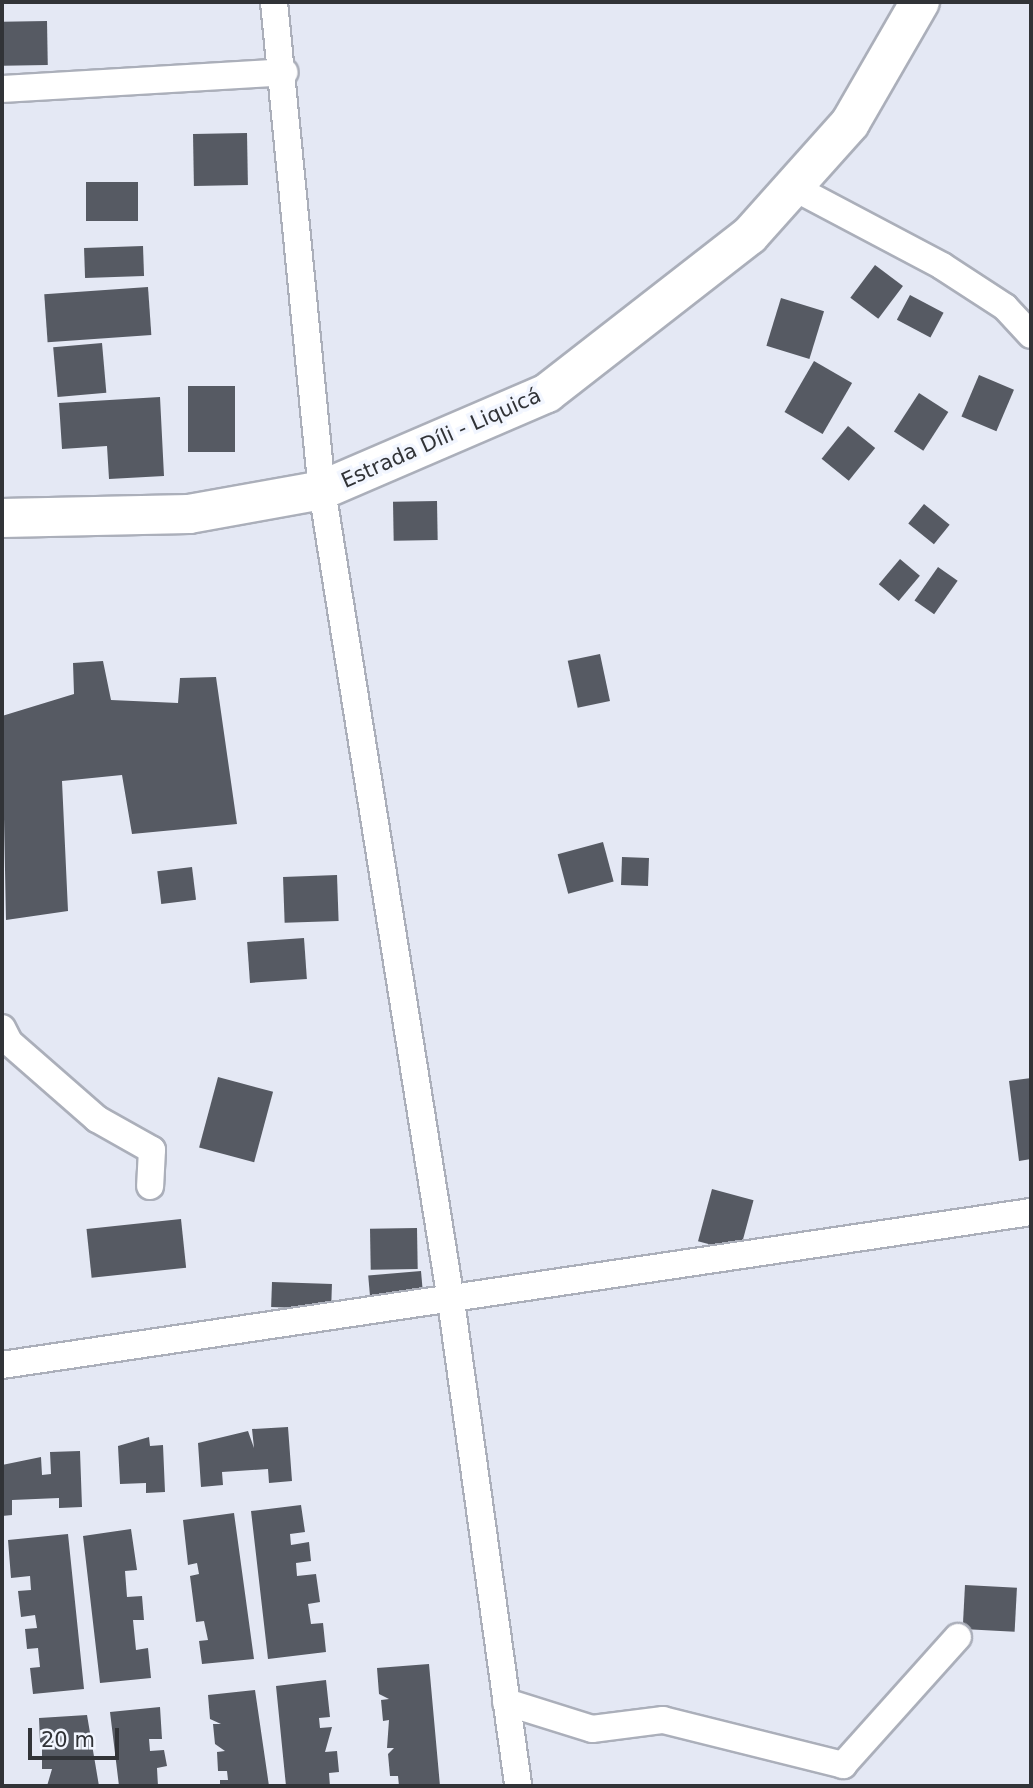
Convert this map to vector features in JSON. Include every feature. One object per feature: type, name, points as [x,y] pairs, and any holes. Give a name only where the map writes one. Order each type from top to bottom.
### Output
[{"type":"main road","name":"Estrada Díli - Liquicá","points":[[2,518],[189,514],[322,490],[547,393],[750,235],[850,123],[920,2]]},
{"type":"street","points":[[274,2],[284,72],[322,490],[451,1301],[518,1786]]},
{"type":"street","points":[[2,89],[284,72]]},
{"type":"street","points":[[793,187],[942,266],[1005,307],[1031,335]]},
{"type":"street","points":[[2,1028],[9,1042],[97,1119],[152,1150],[150,1186]]},
{"type":"street","points":[[2,1365],[451,1301],[1031,1212]]},
{"type":"street","points":[[506,1702],[592,1730],[663,1720],[843,1765],[958,1637]]},
{"type":"building","points":[[47,21],[48,65],[3,66],[2,22]]},
{"type":"building","points":[[247,133],[248,185],[194,186],[193,134]]},
{"type":"building","points":[[86,182],[138,182],[138,221],[86,221]]},
{"type":"building","points":[[143,246],[144,276],[85,278],[84,248]]},
{"type":"building","points":[[875,265],[903,286],[878,319],[850,298]]},
{"type":"building","points":[[148,287],[151,335],[48,342],[44,294]]},
{"type":"building","points":[[910,295],[944,313],[930,338],[897,320]]},
{"type":"building","points":[[781,298],[824,311],[809,359],[766,346]]},
{"type":"building","points":[[102,343],[106,393],[58,397],[53,347]]},
{"type":"building","points":[[814,361],[852,383],[823,434],[784,412]]},
{"type":"building","points":[[979,375],[1014,390],[996,431],[961,416]]},
{"type":"building","points":[[188,386],[235,386],[235,452],[188,452]]},
{"type":"building","points":[[919,393],[948,412],[923,451],[894,432]]},
{"type":"building","points":[[160,397],[164,476],[109,479],[107,446],[62,449],[59,403]]},
{"type":"building","points":[[848,426],[875,448],[849,481],[822,459]]},
{"type":"building","points":[[437,501],[438,540],[394,541],[393,502]]},
{"type":"building","points":[[924,504],[950,525],[934,544],[908,523]]},
{"type":"building","points":[[900,559],[920,576],[899,601],[879,584]]},
{"type":"building","points":[[938,567],[958,581],[934,614],[914,601]]},
{"type":"building","points":[[600,654],[610,701],[578,708],[568,661]]},
{"type":"building","points":[[103,661],[111,700],[178,703],[180,678],[216,677],[237,824],[132,834],[122,775],[62,781],[68,911],[6,920],[2,716],[74,694],[73,663]]},
{"type":"building","points":[[603,842],[614,882],[568,894],[558,854]]},
{"type":"building","points":[[622,857],[649,858],[648,886],[621,885]]},
{"type":"building","points":[[192,867],[196,900],[161,904],[157,871]]},
{"type":"building","points":[[337,875],[339,921],[285,923],[283,877]]},
{"type":"building","points":[[304,938],[307,979],[250,983],[247,942]]},
{"type":"building","points":[[218,1077],[273,1092],[254,1162],[199,1148]]},
{"type":"building","points":[[1031,1078],[1031,1159],[1019,1161],[1009,1081]]},
{"type":"building","points":[[712,1189],[754,1200],[740,1252],[698,1241]]},
{"type":"building","points":[[181,1219],[186,1268],[92,1278],[87,1229]]},
{"type":"building","points":[[417,1228],[418,1269],[371,1270],[370,1229]]},
{"type":"building","points":[[421,1271],[423,1296],[370,1301],[368,1276]]},
{"type":"building","points":[[272,1282],[332,1284],[331,1309],[271,1307]]},
{"type":"building","points":[[288,1427],[292,1481],[269,1483],[268,1469],[222,1472],[223,1485],[201,1487],[198,1443],[248,1431],[254,1448],[252,1429]]},
{"type":"building","points":[[149,1437],[150,1446],[163,1445],[165,1492],[146,1493],[146,1483],[120,1484],[118,1446]]},
{"type":"building","points":[[80,1451],[82,1507],[59,1508],[59,1498],[12,1500],[12,1515],[2,1516],[2,1465],[41,1457],[42,1475],[51,1474],[50,1452]]},
{"type":"building","points":[[301,1505],[305,1532],[290,1534],[291,1545],[309,1542],[311,1561],[296,1563],[297,1576],[316,1574],[320,1602],[308,1604],[311,1624],[323,1623],[326,1652],[268,1659],[251,1511]]},
{"type":"building","points":[[234,1513],[254,1659],[202,1664],[199,1641],[208,1640],[204,1621],[196,1622],[190,1576],[199,1574],[197,1563],[188,1565],[183,1520]]},
{"type":"building","points":[[131,1529],[137,1570],[125,1571],[127,1597],[142,1596],[144,1620],[133,1620],[136,1650],[148,1648],[151,1678],[100,1683],[83,1536]]},
{"type":"building","points":[[68,1534],[84,1689],[33,1694],[30,1668],[40,1667],[38,1648],[27,1649],[25,1629],[37,1628],[35,1615],[21,1617],[18,1591],[31,1590],[30,1576],[11,1578],[8,1540]]},
{"type":"building","points":[[965,1585],[1017,1588],[1015,1632],[963,1629]]},
{"type":"building","points":[[429,1664],[440,1786],[399,1786],[398,1776],[390,1776],[388,1754],[394,1748],[387,1748],[389,1720],[383,1721],[381,1700],[389,1699],[379,1694],[377,1668]]},
{"type":"building","points":[[326,1680],[330,1717],[319,1718],[320,1728],[332,1727],[325,1752],[337,1751],[339,1772],[329,1773],[330,1786],[286,1786],[276,1686]]},
{"type":"building","points":[[255,1690],[269,1786],[220,1786],[220,1780],[228,1780],[227,1771],[218,1771],[217,1752],[225,1751],[215,1744],[213,1724],[221,1724],[210,1719],[208,1695]]},
{"type":"building","points":[[160,1707],[162,1739],[149,1739],[150,1751],[164,1750],[167,1766],[157,1768],[158,1786],[119,1786],[110,1712]]},
{"type":"building","points":[[87,1715],[99,1786],[47,1786],[52,1769],[42,1769],[42,1749],[52,1749],[40,1742],[39,1718]]}]
